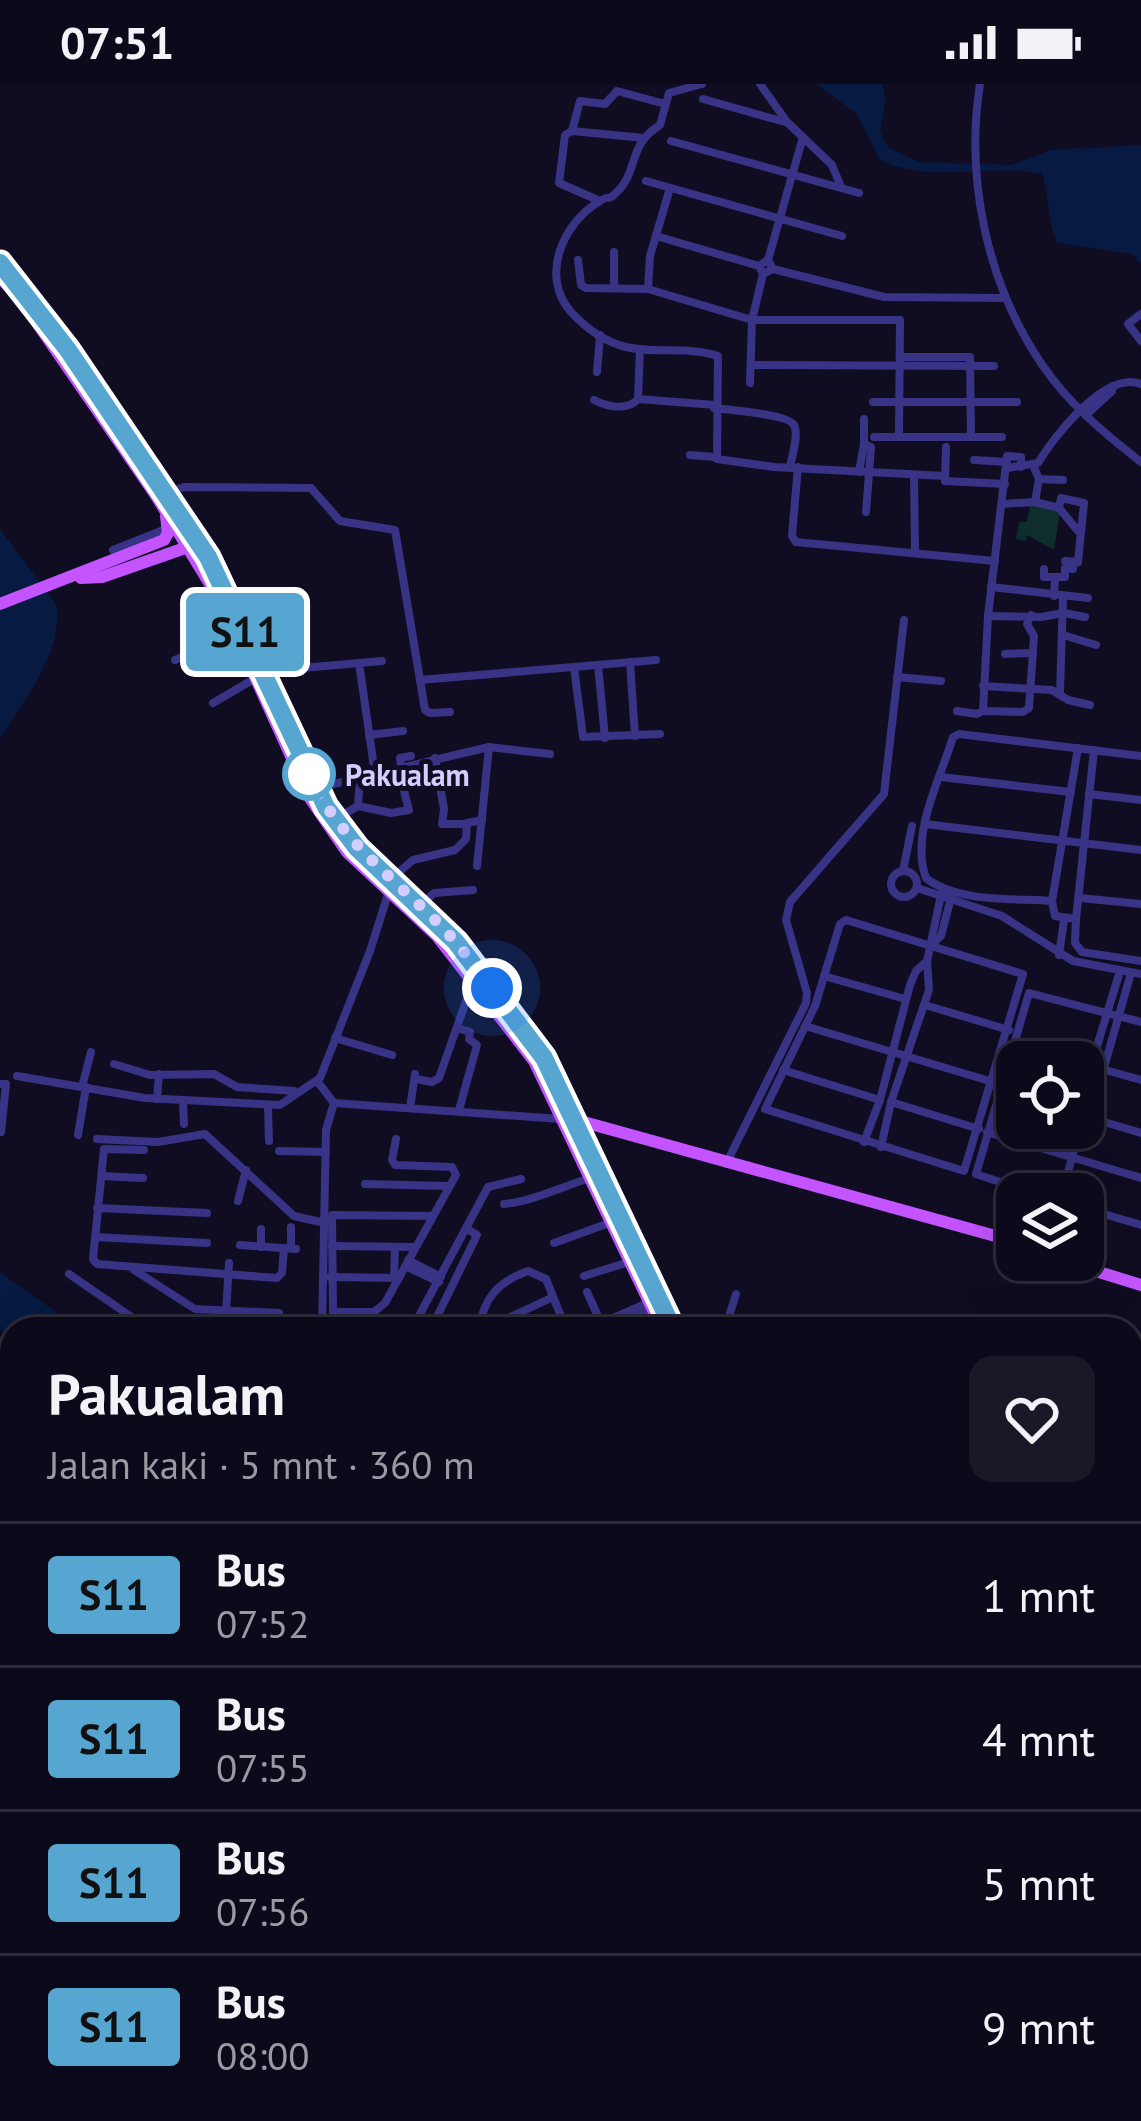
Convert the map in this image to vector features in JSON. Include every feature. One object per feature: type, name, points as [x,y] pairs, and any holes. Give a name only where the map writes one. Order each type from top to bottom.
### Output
[{"type":"main road","points":[[0,263],[42,314],[165,493],[178,531],[335,819],[472,973]]},
{"type":"main road","points":[[0,277],[22,301],[229,598],[318,812],[347,852],[420,905],[534,1061],[587,1149],[656,1317]]},
{"type":"main road","points":[[0,606],[178,531]]},
{"type":"main road","points":[[78,577],[102,577],[178,531]]},
{"type":"main road","points":[[568,1119],[996,1239]]},
{"type":"main road","points":[[568,1119],[590,1178],[656,1317]]},
{"type":"main road","points":[[587,1149],[594,1139],[618,1132]]},
{"type":"main road","points":[[1104,1268],[1141,1282]]},
{"type":"main road","points":[[1104,1272],[1141,1282]]},
{"type":"street","points":[[702,84],[673,90],[660,125],[633,154],[623,184],[614,196],[600,201],[561,248],[556,271],[561,298],[586,327],[600,335],[621,346],[718,356],[714,457]]},
{"type":"street","points":[[760,84],[787,122],[832,165],[842,188]]},
{"type":"street","points":[[980,84],[974,170],[1005,298],[1041,363],[1084,413],[1141,462]]},
{"type":"street","points":[[572,131],[580,101],[605,104],[618,88],[665,104]]},
{"type":"street","points":[[703,99],[787,122]]},
{"type":"street","points":[[600,201],[559,183],[565,135],[572,131],[644,138]]},
{"type":"street","points":[[750,382],[752,320],[803,136]]},
{"type":"street","points":[[671,141],[859,194]]},
{"type":"street","points":[[646,181],[842,236]]},
{"type":"street","points":[[647,289],[650,256],[670,188]]},
{"type":"street","points":[[656,236],[884,297],[1005,298]]},
{"type":"street","points":[[614,252],[614,288]]},
{"type":"street","points":[[578,260],[581,285],[647,289],[752,320],[902,323],[899,434]]},
{"type":"street","points":[[1141,314],[1128,324],[1141,341]]},
{"type":"street","points":[[597,372],[600,335]]},
{"type":"street","points":[[594,400],[613,406],[635,404],[640,349]]},
{"type":"street","points":[[751,365],[901,361],[994,366]]},
{"type":"street","points":[[970,436],[972,366]]},
{"type":"street","points":[[974,460],[1034,465],[1112,386],[1124,380],[1141,384]]},
{"type":"street","points":[[638,400],[714,406],[792,423],[796,430],[793,540],[995,561]]},
{"type":"street","points":[[873,402],[1017,402]]},
{"type":"street","points":[[864,419],[864,444],[872,447],[864,472],[866,512]]},
{"type":"street","points":[[874,437],[1002,437]]},
{"type":"street","points":[[946,448],[945,481],[1005,484]]},
{"type":"street","points":[[690,455],[945,476]]},
{"type":"street","points":[[983,711],[988,616],[1007,465]]},
{"type":"street","points":[[1034,465],[1039,478],[1036,502]]},
{"type":"street","points":[[914,476],[915,553]]},
{"type":"street","points":[[1039,478],[1063,480]]},
{"type":"street","points":[[165,493],[184,487],[311,488],[340,521],[394,530],[427,713],[450,712]]},
{"type":"street","points":[[1044,569],[1044,577],[1065,577],[1065,568],[1073,569],[1070,562],[1078,562],[1085,505],[1061,498],[1059,508]]},
{"type":"street","points":[[1001,504],[1036,502],[1059,508],[1078,533]]},
{"type":"street","points":[[113,550],[178,531]]},
{"type":"street","points":[[1055,577],[1064,613],[1060,693]]},
{"type":"street","points":[[991,587],[1088,598]]},
{"type":"street","points":[[988,616],[1064,613],[1084,617]]},
{"type":"street","points":[[957,711],[1026,712],[1034,635],[1027,624],[1031,615]]},
{"type":"street","points":[[727,1163],[806,1003],[786,920],[790,902],[884,794],[904,620]]},
{"type":"street","points":[[175,660],[236,634]]},
{"type":"street","points":[[1063,635],[1096,645]]},
{"type":"street","points":[[1004,655],[1033,653]]},
{"type":"street","points":[[213,704],[294,660],[302,668],[382,661]]},
{"type":"street","points":[[420,680],[656,660]]},
{"type":"street","points":[[358,662],[375,774]]},
{"type":"street","points":[[630,662],[635,736]]},
{"type":"street","points":[[598,665],[605,738]]},
{"type":"street","points":[[574,667],[580,733],[587,738],[660,734]]},
{"type":"street","points":[[896,677],[941,681]]},
{"type":"street","points":[[983,686],[1031,687],[1090,705]]},
{"type":"street","points":[[369,735],[403,731]]},
{"type":"street","points":[[1052,901],[966,894],[931,882],[923,872],[925,824],[953,737],[1141,756]]},
{"type":"street","points":[[315,788],[489,747],[550,754]]},
{"type":"street","points":[[477,866],[489,747]]},
{"type":"street","points":[[1076,919],[1055,916],[1052,901],[1078,748]]},
{"type":"street","points":[[1094,750],[1076,919],[1078,948],[1087,954],[1141,961]]},
{"type":"street","points":[[335,819],[358,806],[391,813],[409,810],[400,758],[411,756]]},
{"type":"street","points":[[435,758],[442,824],[482,820]]},
{"type":"street","points":[[358,806],[360,776]]},
{"type":"street","points":[[941,777],[1071,792]]},
{"type":"street","points":[[1089,794],[1141,800]]},
{"type":"street","points":[[17,1076],[157,1100],[280,1105],[317,1081],[370,952],[390,885],[413,860],[455,850],[466,839],[466,824]]},
{"type":"street","points":[[925,824],[1141,850]]},
{"type":"street","points":[[912,826],[903,871],[891,882],[896,894],[908,897],[917,888]]},
{"type":"street","points":[[903,871],[915,875],[917,888]]},
{"type":"street","points":[[917,888],[1002,916],[1059,955],[1088,967],[1131,973]]},
{"type":"street","points":[[420,905],[434,893],[473,890]]},
{"type":"street","points":[[881,1147],[892,1052],[905,999],[916,971],[941,936],[946,896]]},
{"type":"street","points":[[1080,898],[1141,904]]},
{"type":"street","points":[[996,1183],[971,1171],[766,1111],[805,1026],[840,924],[846,920],[1020,971],[1024,979],[1007,1041]]},
{"type":"street","points":[[1059,955],[1064,920]]},
{"type":"street","points":[[864,1142],[926,1005],[931,976],[927,961]]},
{"type":"street","points":[[410,1108],[416,1077],[432,1082],[439,1078],[472,973]]},
{"type":"street","points":[[1095,1041],[1131,973]]},
{"type":"street","points":[[1131,973],[1105,1070],[1141,1081]]},
{"type":"street","points":[[824,976],[905,999]]},
{"type":"street","points":[[1014,1041],[1033,992],[1141,1022]]},
{"type":"street","points":[[926,1005],[1009,1030]]},
{"type":"street","points":[[805,1026],[996,1085]]},
{"type":"street","points":[[457,1028],[470,1032],[469,1040],[477,1046],[459,1110]]},
{"type":"street","points":[[335,1038],[392,1055]]},
{"type":"street","points":[[78,1135],[91,1052]]},
{"type":"street","points":[[114,1064],[177,1077],[214,1074],[237,1088],[296,1091]]},
{"type":"street","points":[[783,1070],[1141,1178]]},
{"type":"street","points":[[157,1100],[159,1074]]},
{"type":"street","points":[[317,1081],[334,1103],[568,1119]]},
{"type":"street","points":[[0,1084],[6,1084],[1,1132]]},
{"type":"street","points":[[971,1171],[996,1088]]},
{"type":"street","points":[[182,1102],[184,1124]]},
{"type":"street","points":[[322,1317],[327,1123],[334,1103]]},
{"type":"street","points":[[268,1107],[269,1141]]},
{"type":"street","points":[[1104,1123],[1141,1132]]},
{"type":"street","points":[[97,1139],[158,1142],[203,1133],[294,1216],[326,1223]]},
{"type":"street","points":[[396,1139],[393,1164],[452,1167],[456,1174],[385,1304],[374,1312],[335,1313],[330,1307],[331,1217],[433,1214]]},
{"type":"street","points":[[144,1150],[106,1148],[93,1259],[97,1264],[277,1279],[290,1249],[291,1227]]},
{"type":"street","points":[[1067,1173],[1075,1149]]},
{"type":"street","points":[[280,1151],[326,1152]]},
{"type":"street","points":[[238,1201],[246,1170]]},
{"type":"street","points":[[102,1176],[143,1178]]},
{"type":"street","points":[[504,1204],[590,1178]]},
{"type":"street","points":[[418,1317],[488,1187],[521,1179]]},
{"type":"street","points":[[365,1184],[449,1186]]},
{"type":"street","points":[[433,1214],[434,1185]]},
{"type":"street","points":[[98,1208],[207,1213]]},
{"type":"street","points":[[1104,1214],[1141,1225]]},
{"type":"street","points":[[417,1244],[420,1216]]},
{"type":"street","points":[[554,1243],[611,1222]]},
{"type":"street","points":[[261,1229],[261,1247]]},
{"type":"street","points":[[437,1317],[477,1235],[466,1229]]},
{"type":"street","points":[[95,1237],[207,1243]]},
{"type":"street","points":[[332,1246],[417,1244]]},
{"type":"street","points":[[240,1245],[290,1249]]},
{"type":"street","points":[[395,1247],[396,1278]]},
{"type":"street","points":[[584,1276],[630,1262]]},
{"type":"street","points":[[226,1317],[229,1263]]},
{"type":"street","points":[[406,1263],[436,1277]]},
{"type":"street","points":[[133,1269],[185,1305],[279,1313]]},
{"type":"street","points":[[481,1317],[496,1286],[524,1272],[546,1279],[547,1301],[510,1317]]},
{"type":"street","points":[[69,1274],[131,1317]]},
{"type":"street","points":[[330,1277],[396,1278]]},
{"type":"street","points":[[586,1292],[599,1317]]},
{"type":"street","points":[[729,1317],[736,1294]]},
{"type":"street","points":[[622,1317],[651,1305]]},
{"type":"green space","points":[[1030,504],[1060,511],[1054,550],[1027,535],[1026,541],[1016,539],[1019,522],[1027,522]]},
{"type":"water","points":[[816,84],[882,84],[886,99],[880,131],[884,140],[890,149],[920,162],[1011,165],[1051,150],[1141,145],[1141,264],[1132,254],[1057,243],[1042,174],[919,171],[880,160],[857,114]]},
{"type":"water","points":[[0,529],[56,604],[57,621],[40,675],[0,739]]},
{"type":"water","points":[[0,1272],[63,1317],[0,1317]]},
{"type":"bus line","name":"S11","points":[[0,263],[32,299],[208,557],[326,807],[357,848],[456,942],[544,1058],[667,1317]]},
{"type":"place","name":"Pakualam","points":[[309,774]]},
{"type":"route","points":[[309,774],[326,807],[357,848],[441,926],[492,988]]}]
